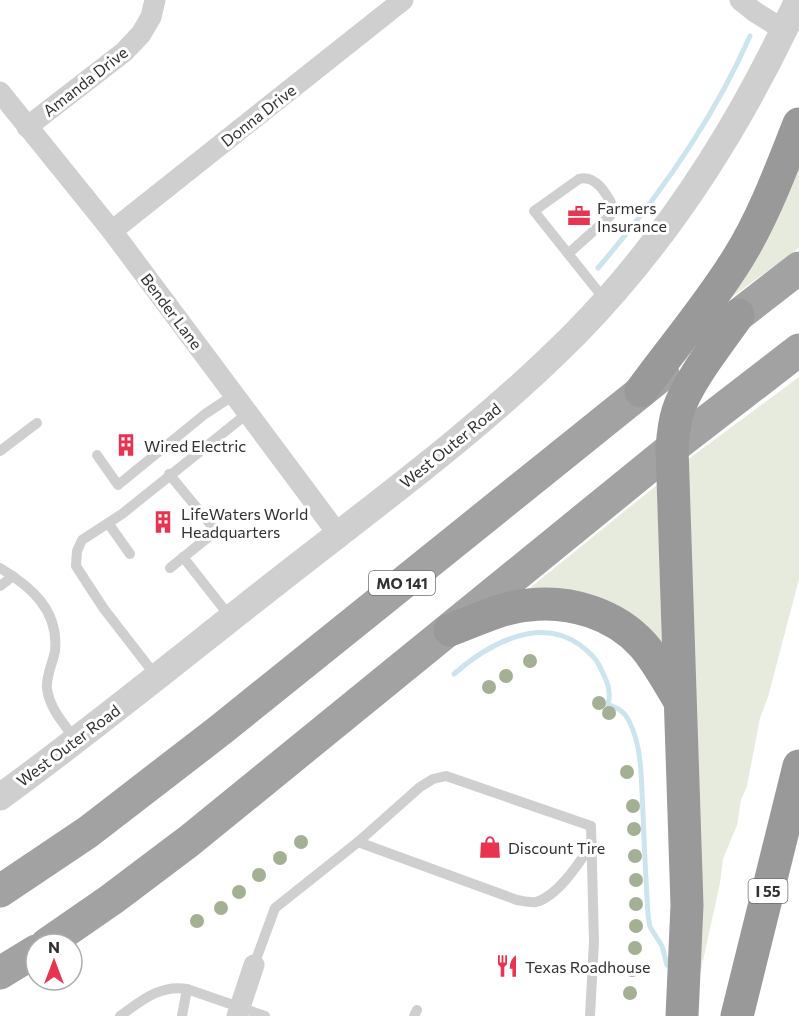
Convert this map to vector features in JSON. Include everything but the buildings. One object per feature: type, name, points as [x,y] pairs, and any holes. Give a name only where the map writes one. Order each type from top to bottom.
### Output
[{"type":"highway","points":[[640,391],[717,290],[738,257],[757,224],[799,124]]},
{"type":"highway","name":"MO 141","points":[[0,891],[98,825],[219,731],[640,391],[799,268]]},
{"type":"highway","points":[[682,1016],[687,905],[672,448],[678,409],[687,390],[738,315]]},
{"type":"highway","points":[[64,932],[139,880],[672,448],[799,350]]},
{"type":"highway","points":[[450,630],[528,604],[582,608],[608,619],[627,631],[643,646],[680,701]]},
{"type":"highway","name":"I 55","points":[[738,1016],[799,766]]},
{"type":"street","name":"Amanda Drive","points":[[27,127],[124,52],[146,26],[155,0]]},
{"type":"street","name":"Donna Drive","points":[[112,231],[403,0]]},
{"type":"street","points":[[740,0],[784,30]]},
{"type":"street","name":"West Outer Road","points":[[0,796],[157,677],[486,417],[549,359],[605,301],[656,239],[701,176],[742,110],[798,0]]},
{"type":"street","name":"Bender Lane","points":[[0,92],[112,231],[338,534]]},
{"type":"street","points":[[238,1012],[254,966]]},
{"type":"lane","points":[[568,254],[610,216],[613,207],[593,179],[586,177],[579,179],[534,211],[605,301]]},
{"type":"lane","points":[[96,455],[118,484],[205,414],[234,395]]},
{"type":"lane","points":[[157,677],[104,609],[76,566],[77,552],[82,540],[122,514],[169,474],[248,413]]},
{"type":"lane","points":[[0,451],[37,423]]},
{"type":"lane","points":[[169,474],[216,531],[170,568]]},
{"type":"lane","points":[[108,523],[130,554]]},
{"type":"lane","points":[[183,557],[231,618]]},
{"type":"lane","points":[[0,568],[26,585],[42,602],[52,619],[56,636],[47,686],[58,716],[76,740]]},
{"type":"lane","points":[[0,586],[13,576]]},
{"type":"lane","points":[[254,966],[275,908],[358,842],[420,787],[433,779],[446,776],[591,826],[594,942],[590,1016]]},
{"type":"lane","points":[[358,842],[518,900],[535,902],[549,894],[572,873],[591,845]]},
{"type":"lane","points":[[120,1016],[164,988],[176,987],[187,989],[238,1012],[265,1016]]},
{"type":"lane","points":[[182,1016],[187,989]]},
{"type":"shaded area","points":[[799,167],[799,248],[729,299]]},
{"type":"shaded area","points":[[799,377],[799,579],[768,697],[760,718],[737,825],[723,859],[699,979],[687,460]]},
{"type":"shaded area","points":[[657,485],[662,647],[530,590],[531,587]]},
{"type":"waterway","points":[[598,268],[642,214],[683,157],[719,98],[750,36]]},
{"type":"waterway","points":[[454,674],[498,644],[531,633],[564,636],[580,645],[595,659],[608,685],[608,705],[625,715],[634,731],[637,743],[648,915],[650,927],[662,946],[667,965]]},
{"type":"place","name":"Farmers Insurance","points":[[579,216]]},
{"type":"place","name":"Wired Electric","points":[[126,445]]},
{"type":"place","name":"LifeWaters World Headquarters","points":[[163,522]]},
{"type":"place","name":"Discount Tire","points":[[490,847]]},
{"type":"place","name":"Texas Roadhouse","points":[[507,966]]}]
